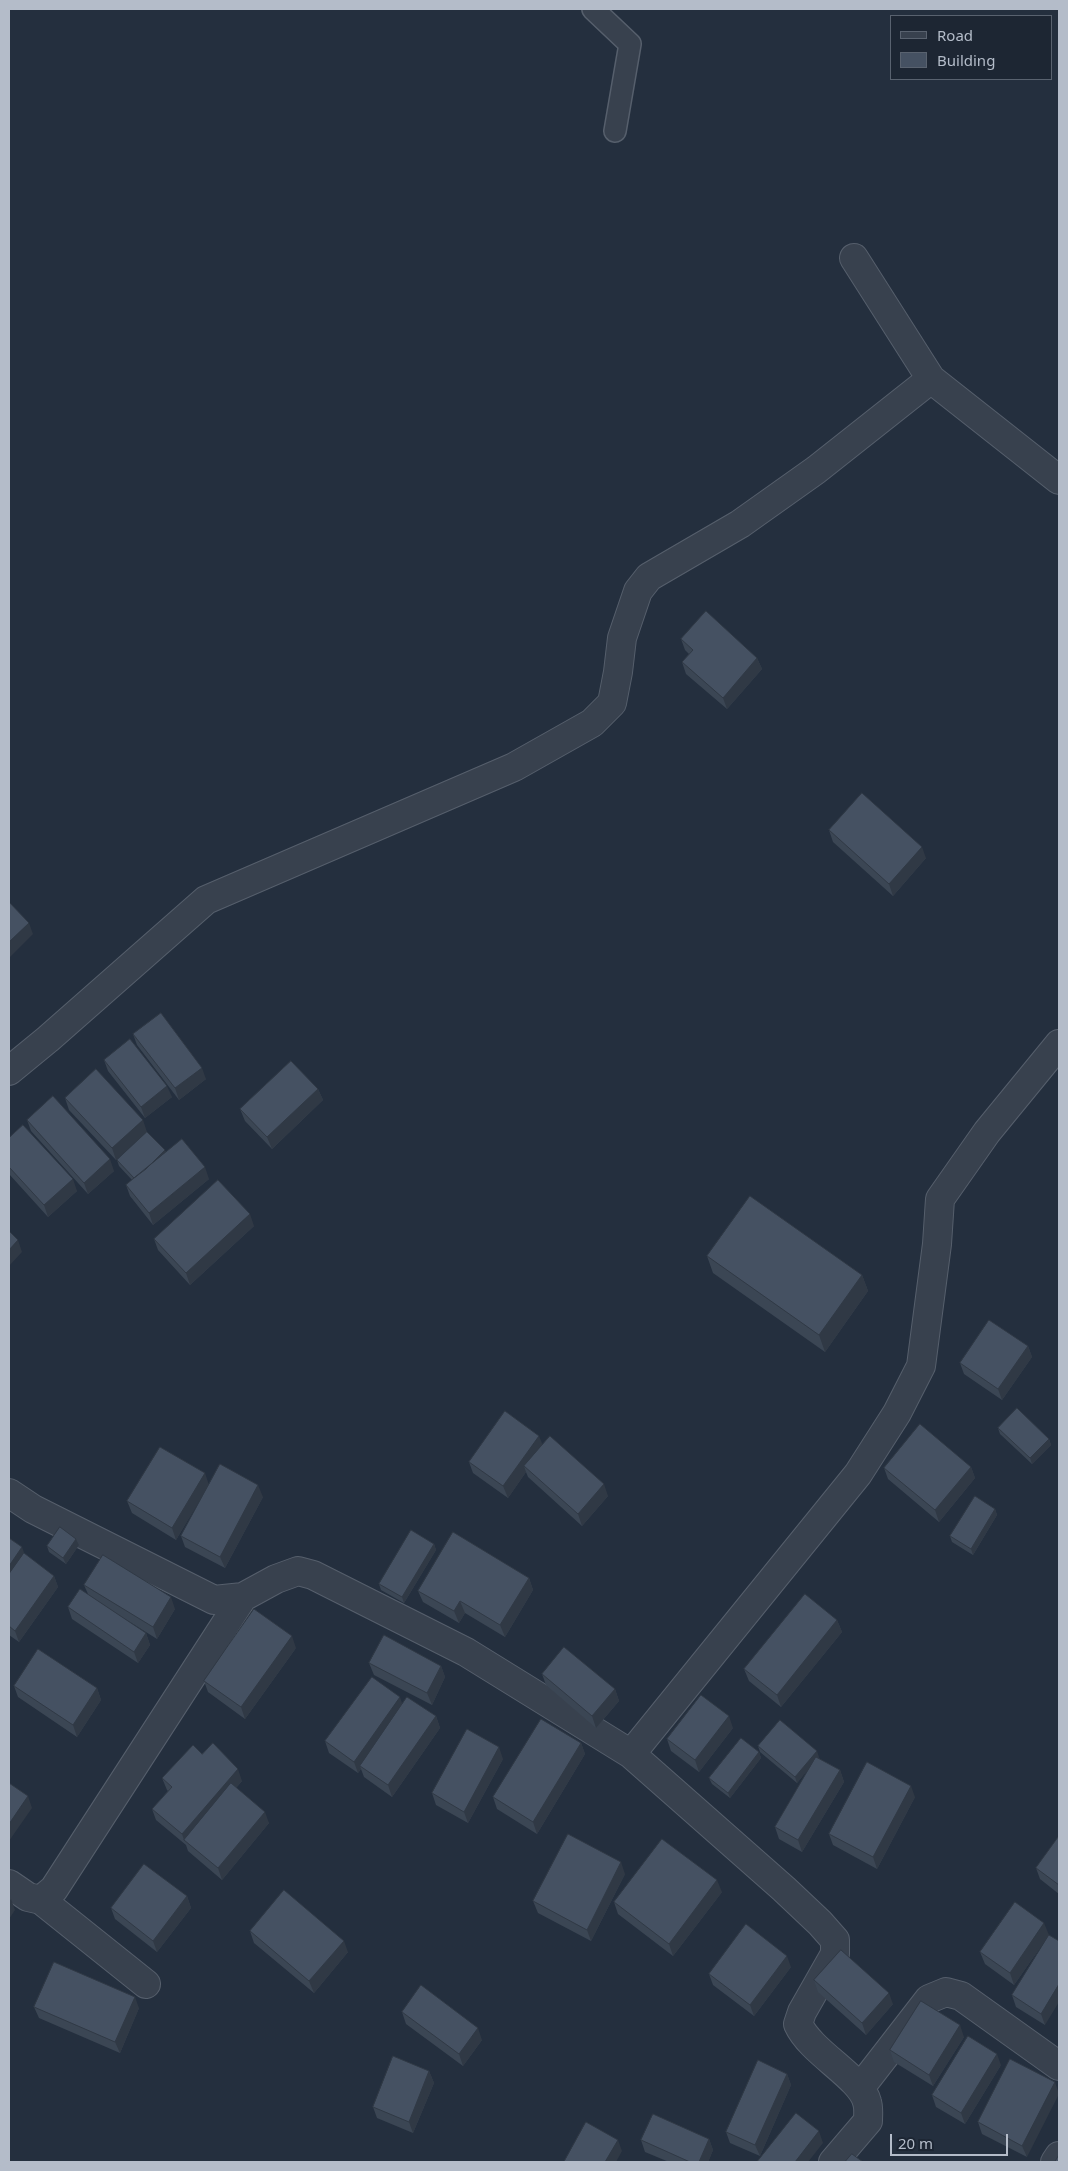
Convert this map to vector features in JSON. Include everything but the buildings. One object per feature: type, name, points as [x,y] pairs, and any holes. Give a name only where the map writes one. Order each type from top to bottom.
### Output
[{"type":"street","points":[[854,258],[931,379],[1059,480]]},
{"type":"street","points":[[9,1071],[206,900],[514,767],[592,723],[612,703],[622,638],[638,591],[649,577],[685,558],[755,513],[816,470],[931,379]]},
{"type":"street","points":[[631,1754],[858,1474],[897,1413],[921,1366],[937,1244],[940,1199],[987,1132],[1059,1044]]},
{"type":"street","points":[[9,1493],[34,1509],[214,1600],[243,1597],[276,1579],[298,1571],[313,1575],[466,1652],[631,1754],[784,1889],[835,1940],[835,1954],[802,2012],[798,2024],[803,2036],[860,2088],[867,2102],[868,2121],[833,2162]]},
{"type":"street","points":[[41,1900],[54,1889],[243,1597]]},
{"type":"street","points":[[9,1884],[28,1897],[41,1900],[146,1984]]},
{"type":"street","points":[[860,2088],[929,1999],[946,1992],[961,1996],[1059,2066]]},
{"type":"street","points":[[1055,2162],[1059,2156]]},
{"type":"lane","points":[[593,9],[630,44],[614,131]]}]
